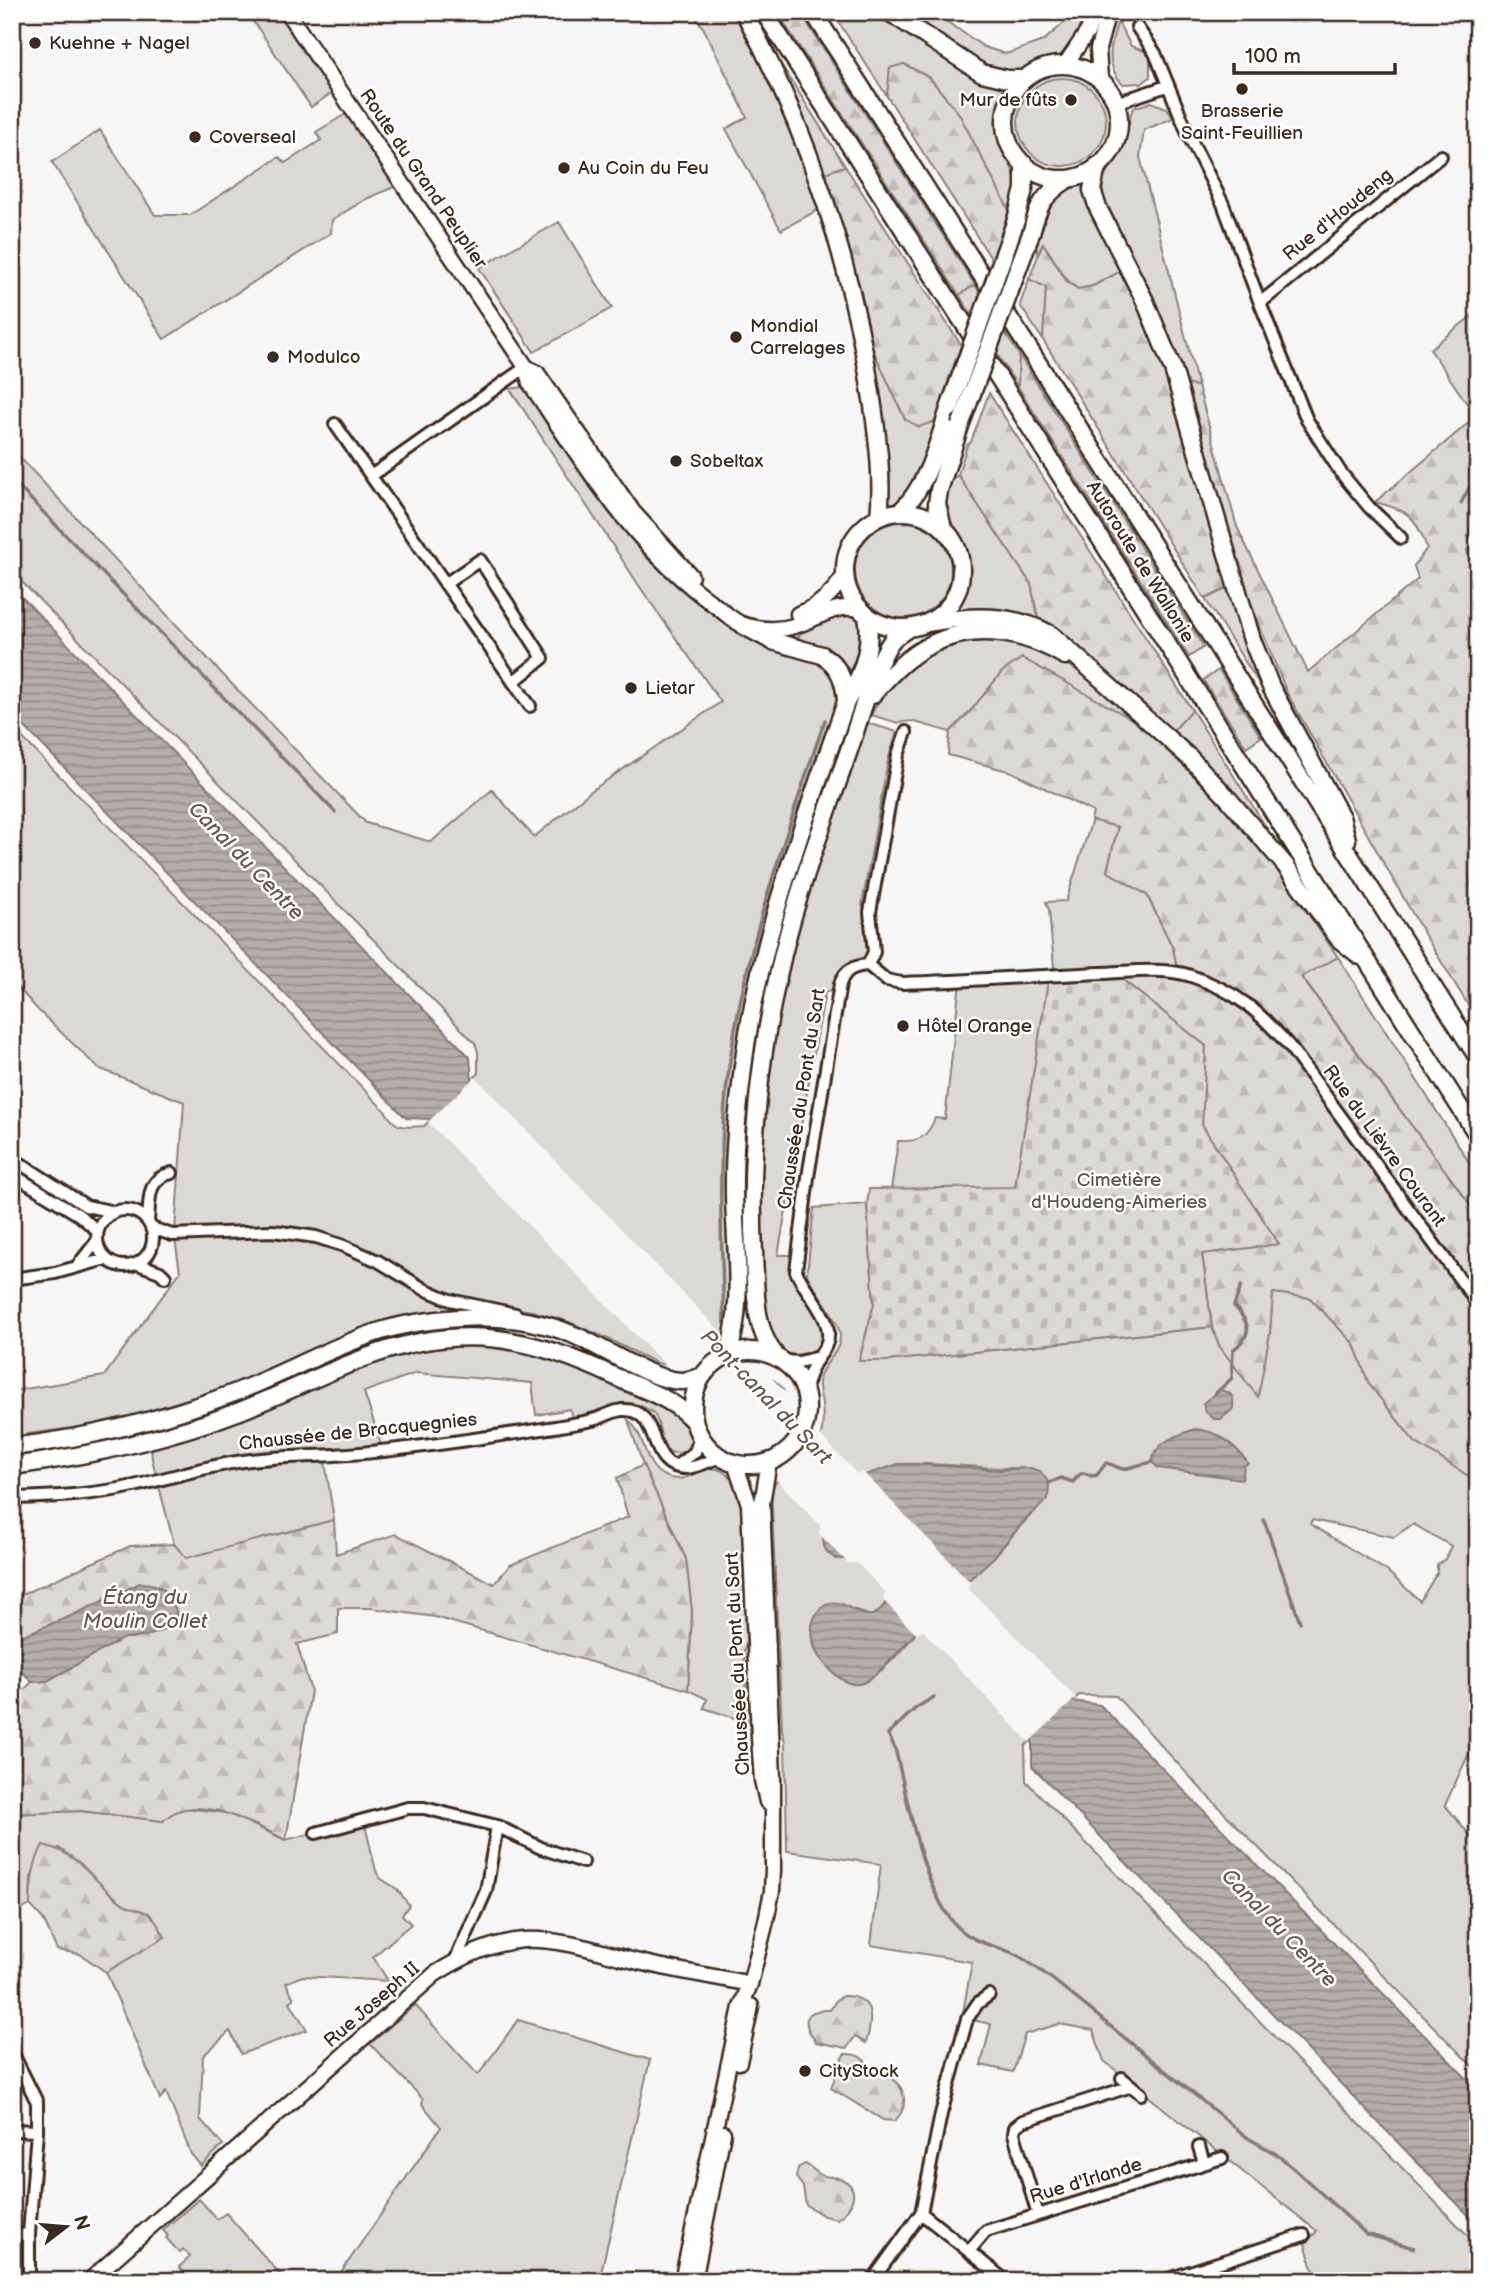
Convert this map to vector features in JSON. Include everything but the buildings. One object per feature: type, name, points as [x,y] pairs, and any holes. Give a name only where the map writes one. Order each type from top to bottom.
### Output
[{"type":"highway","points":[[744,12],[760,41],[804,147],[823,198],[853,297],[868,369],[877,432],[881,497],[879,517]]},
{"type":"highway","name":"Autoroute de Wallonie","points":[[764,12],[1478,1136]]},
{"type":"highway","name":"Autoroute de Wallonie","points":[[813,12],[1030,349],[1478,1058]]},
{"type":"highway","points":[[889,12],[982,73],[994,77],[1024,79]]},
{"type":"highway","points":[[1066,65],[1090,72],[1109,90],[1116,103],[1118,131],[1107,156],[1083,175],[1068,178],[1043,176],[1024,164],[1008,142],[1005,115],[1015,89],[1024,79],[1043,68],[1066,65]]},
{"type":"highway","points":[[900,512],[913,499],[923,483],[1016,220],[1024,189],[1024,164]]},
{"type":"highway","points":[[1097,166],[1093,190],[1098,208],[1144,301],[1173,369],[1252,640],[1271,687],[1341,817],[1352,858]]},
{"type":"highway","points":[[928,623],[949,606],[960,580],[958,552],[943,528],[937,504],[939,490],[1039,206],[1045,196],[1068,178]]},
{"type":"highway","points":[[728,1355],[737,1313],[734,1181],[737,1122],[754,997],[799,835],[846,702],[869,646],[870,632],[863,613],[847,587],[845,565],[850,545],[862,529],[879,517],[900,512],[923,516],[943,528]]},
{"type":"highway","points":[[863,613],[886,626],[907,629]]},
{"type":"highway","points":[[12,1466],[77,1456],[185,1429],[239,1411],[364,1357],[405,1345],[477,1337],[517,1341],[557,1351],[673,1404],[686,1412],[697,1430],[728,1460],[752,1465],[769,1462],[788,1451],[802,1433],[807,1412],[805,1390],[800,1379],[766,1345],[756,1296],[753,1180],[761,1066],[784,951],[817,840],[887,648],[895,637],[907,629],[976,616],[1034,625],[1052,635],[1189,758],[1225,795],[1285,865],[1339,939],[1370,964]]},
{"type":"highway","points":[[744,626],[772,641],[828,659],[842,678],[846,702]]},
{"type":"highway","points":[[866,702],[895,670],[922,649],[954,636],[974,632],[1027,637],[1094,672]]},
{"type":"highway","points":[[12,1447],[129,1425],[189,1408],[233,1393],[379,1332],[405,1325],[475,1317],[558,1329],[660,1377],[681,1381],[701,1377]]},
{"type":"highway","points":[[697,1430],[694,1395],[701,1377],[709,1368],[728,1355],[752,1350],[779,1358]]},
{"type":"main road","name":"Route du Grand Peuplier","points":[[287,12],[526,368],[530,383],[620,514],[646,546],[689,586],[744,626]]},
{"type":"main road","points":[[1066,65],[1088,31],[1094,12]]},
{"type":"main road","points":[[1100,79],[1098,49],[1108,12]]},
{"type":"main road","points":[[526,368],[621,506],[633,512],[681,567],[727,606],[752,618],[769,622],[784,619],[820,604],[845,575]]},
{"type":"main road","points":[[744,626],[775,630],[795,626],[840,607],[863,613]]},
{"type":"main road","name":"Chaussée du Pont du Sart","points":[[728,1460],[749,1504],[762,1780],[772,1824]]},
{"type":"main road","name":"Chaussée du Pont du Sart","points":[[682,2281],[741,2007],[750,1984],[772,1891],[774,1778],[762,1503],[769,1462]]},
{"type":"main road","name":"Rue Joseph II","points":[[89,2281],[435,1974],[455,1961],[498,1944],[538,1941],[750,1984]]},
{"type":"main road","name":"Chaussée du Pont du Sart","points":[[694,2281],[751,2009],[750,1984]]},
{"type":"street","points":[[1137,27],[1155,53],[1193,145],[1223,204],[1300,404],[1316,435],[1369,507],[1401,538]]},
{"type":"street","points":[[1116,103],[1167,86]]},
{"type":"street","name":"Rue d'Houdeng","points":[[1260,303],[1441,156]]},
{"type":"street","points":[[371,476],[526,368]]},
{"type":"street","points":[[335,424],[530,706]]},
{"type":"street","points":[[445,584],[480,560],[543,658],[513,681]]},
{"type":"street","points":[[868,965],[874,952],[870,926],[872,900],[898,755],[906,732]]},
{"type":"street","name":"Chaussée du Pont du Sart","points":[[805,1390],[818,1357],[828,1342],[827,1327],[801,1284],[796,1271],[796,1261],[838,993],[846,972],[859,965],[868,965]]},
{"type":"street","name":"Rue du Lièvre Courant","points":[[868,965],[886,980],[902,983],[1114,972],[1178,973],[1224,990],[1258,1012],[1290,1047],[1478,1304]]},
{"type":"street","points":[[12,1158],[86,1206],[132,1211],[150,1225],[172,1235],[273,1231],[316,1237],[378,1261],[424,1289],[450,1300],[502,1310],[558,1329]]},
{"type":"street","points":[[78,1265],[97,1236],[101,1223],[149,1194],[158,1179],[172,1173]]},
{"type":"street","points":[[12,1174],[79,1216],[97,1236],[100,1250],[106,1259],[121,1266],[138,1264],[162,1275],[150,1252]]},
{"type":"street","points":[[138,1264],[150,1252],[153,1244],[149,1194]]},
{"type":"street","points":[[12,1279],[55,1273],[106,1259]]},
{"type":"street","points":[[779,1358],[799,1362],[818,1357]]},
{"type":"street","name":"Chaussée de Bracquegnies","points":[[12,1498],[132,1487],[252,1459],[412,1448],[526,1432],[597,1418],[622,1410],[635,1412],[643,1417],[649,1425],[662,1459],[676,1466]]},
{"type":"street","points":[[676,1466],[695,1452],[697,1430]]},
{"type":"street","points":[[676,1466],[683,1469],[728,1460]]},
{"type":"street","points":[[316,1833],[408,1808],[424,1808],[497,1826],[541,1848],[583,1862]]},
{"type":"street","points":[[455,1961],[486,1891],[497,1826]]},
{"type":"street","points":[[872,2281],[921,2213],[941,2114],[967,2019],[978,2003],[989,1995]]},
{"type":"street","points":[[12,2052],[37,2102],[29,2281]]},
{"type":"street","points":[[1038,2215],[1014,2134],[1015,2127],[1023,2121],[1136,2090],[1122,2078]]},
{"type":"street","points":[[12,2130],[37,2132]]},
{"type":"street","points":[[1199,2147],[1204,2163]]},
{"type":"street","name":"Rue d'Irlande","points":[[969,2251],[986,2231],[1222,2158]]},
{"type":"street","points":[[921,2213],[1006,2281]]},
{"type":"street","points":[[12,2235],[29,2234]]},
{"type":"street","points":[[1162,2281],[1304,2235]]},
{"type":"green space","points":[[244,12],[278,12],[332,93],[311,107],[256,25]]},
{"type":"green space","points":[[692,12],[734,12],[754,47],[794,132],[818,210],[781,230],[726,129],[747,117],[704,29]]},
{"type":"green space","points":[[777,12],[800,12],[975,285],[959,295]]},
{"type":"green space","points":[[832,12],[880,12],[1007,86],[998,107],[997,122],[1001,144],[1017,184],[1015,201],[1009,210],[959,114],[930,78],[904,64],[890,68],[887,96]]},
{"type":"green space","points":[[904,12],[933,12],[984,47],[1006,54],[1043,41],[1076,13],[1084,14],[1074,41],[1059,57],[1018,70],[1005,71],[975,60]]},
{"type":"green space","points":[[1121,12],[1128,12],[1119,24],[1131,46],[1144,51],[1152,60],[1150,77],[1140,85],[1123,84],[1112,67],[1111,50]]},
{"type":"green space","points":[[774,53],[845,166],[822,174],[801,115]]},
{"type":"green space","points":[[904,64],[930,78],[959,114],[1009,210],[992,260],[887,96],[890,68]]},
{"type":"green space","points":[[1053,78],[1071,78],[1087,85],[1099,97],[1106,113],[1106,131],[1099,147],[1087,159],[1071,166],[1053,166],[1037,159],[1025,147],[1018,131],[1018,113],[1025,97],[1037,85]]},
{"type":"green space","points":[[1151,102],[1167,108],[1173,118],[1144,130],[1140,157],[1198,386],[1188,385],[1145,282],[1103,196],[1102,182],[1125,142],[1131,113],[1134,108]]},
{"type":"green space","points":[[346,114],[396,186],[366,199],[332,220],[331,233],[164,339],[52,162],[100,130],[155,215],[190,215],[279,157],[285,163],[321,140],[316,132]]},
{"type":"green space","points":[[845,166],[961,345],[942,399],[943,408],[938,420],[919,427],[905,419],[871,345],[862,304],[822,174]]},
{"type":"green space","points":[[1087,183],[1121,271],[1093,286],[1078,289],[1067,279],[1043,244],[1038,253],[1034,240],[1051,203],[1064,192]]},
{"type":"green space","points":[[559,222],[612,308],[534,352],[479,268]]},
{"type":"green space","points":[[1043,243],[1067,282],[1078,289],[1093,286],[1121,271],[1170,379],[1228,588],[1205,599],[1043,340],[1046,287],[1029,279]]},
{"type":"green space","points":[[1029,279],[1046,287],[1043,340],[1020,305]]},
{"type":"green space","points":[[975,285],[1019,355],[1018,387],[959,295]]},
{"type":"green space","points":[[1478,311],[1478,415],[1476,417],[1430,349]]},
{"type":"green space","points":[[871,345],[905,419],[938,420],[915,482],[899,501],[888,508],[883,426]]},
{"type":"green space","points":[[1019,355],[1204,647],[1189,657],[1018,387]]},
{"type":"green space","points":[[1188,385],[1198,386],[1237,527],[1308,672],[1418,579],[1414,566],[1427,548],[1419,528],[1403,512],[1375,502],[1478,415],[1478,540],[1467,550],[1474,579],[1478,582],[1478,1021],[1423,932],[1287,693],[1247,594]]},
{"type":"green space","points":[[529,386],[615,517],[647,558],[702,604],[734,626],[828,664],[841,693],[804,797],[751,985],[731,1328],[721,1351],[696,1369],[656,1363],[569,1322],[532,1311],[477,1303],[426,1287],[384,1258],[327,1237],[175,1232],[184,1102],[98,1068],[12,981],[12,727],[393,1122],[406,1127],[424,1126],[478,1074],[478,1052],[475,1043],[12,572],[12,449],[366,823],[431,842],[492,790],[534,837],[591,791],[721,702],[644,593],[510,389]]},
{"type":"green space","points":[[989,393],[1192,710],[1171,733],[1039,622],[1031,584],[958,475],[967,445],[971,442]]},
{"type":"green space","points":[[958,475],[1031,584],[1039,622],[952,614],[964,593],[969,569],[966,553],[944,503],[944,493]]},
{"type":"green space","points":[[903,522],[921,525],[937,536],[948,552],[951,570],[948,588],[937,604],[921,615],[903,618],[885,615],[869,604],[858,588],[855,570],[858,552],[869,536],[885,525]]},
{"type":"green space","points":[[1228,588],[1274,707],[1205,599]]},
{"type":"green space","points":[[840,612],[852,615],[862,628],[860,645],[849,673],[834,656],[802,643],[798,636],[804,630]]},
{"type":"green space","points":[[1000,637],[1057,658],[1084,675],[1135,721],[1022,658],[950,732],[911,721],[898,723],[871,715],[883,693],[913,662],[961,639]]},
{"type":"green space","points":[[1022,658],[1135,721],[1188,770],[1235,816],[1274,865],[1338,957],[1301,977],[1478,1215],[1478,1482],[1415,1442],[1369,1384],[1354,1344],[1310,1298],[1273,1293],[1270,1333],[1258,1397],[1220,1347],[1212,1327],[1202,1253],[1278,1244],[1202,1125],[1206,1046],[1114,973],[1178,973],[1173,948],[1147,895],[1107,871],[1118,827],[1091,820],[1093,812],[1012,772],[948,755],[950,732],[1002,672]]},
{"type":"green space","points":[[1219,670],[1261,737],[1246,747],[1203,680]]},
{"type":"green space","points":[[1192,710],[1268,830],[1171,733]]},
{"type":"green space","points":[[867,723],[897,732],[888,760],[862,905],[867,910],[871,950],[868,955],[844,966],[835,991],[825,992],[778,1255],[791,1255],[791,1273],[795,1284],[821,1324],[823,1334],[817,1351],[801,1356],[780,1349],[773,1339],[766,1314],[760,1215],[764,1107],[779,1001],[796,930],[829,826]]},
{"type":"green space","points":[[1092,820],[1118,827],[1107,871],[1147,895],[1173,948],[1178,973],[1050,975],[1015,1188],[891,1190],[898,1141],[922,1137],[935,1118],[945,1119],[960,981],[1049,975],[1054,967],[1046,902],[1066,901]]},
{"type":"green space","points":[[1338,957],[1478,1176],[1478,1215],[1301,976]]},
{"type":"green space","name":"Cimetière d'Houdeng-Aimeries","points":[[1114,973],[1206,1046],[1202,1125],[1279,1244],[1202,1254],[1212,1327],[887,1361],[859,1361],[874,1304],[867,1204],[869,1189],[1015,1187],[1049,975]]},
{"type":"green space","points":[[867,1204],[874,1304],[859,1360],[887,1361],[1212,1327],[1220,1347],[1270,1333],[1273,1292],[1310,1298],[1354,1344],[1369,1384],[1415,1442],[1478,1482],[1478,1734],[1445,1805],[1478,1845],[1478,2072],[1202,1790],[1116,1696],[1079,1695],[1025,1746],[1026,1781],[1478,2246],[1478,2281],[1317,2281],[1305,2244],[1317,2231],[1104,2061],[1093,2030],[1059,2024],[1025,2034],[1013,2072],[981,2065],[991,2024],[962,2018],[972,1962],[871,1945],[881,1864],[787,1851],[785,1742],[782,1730],[771,1487],[809,1453],[820,1438],[823,1419],[820,1377],[837,1348],[840,1336],[832,1314],[807,1274],[814,1208]],"holes":[[[899,1464],[1030,1468],[1039,1508],[991,1559],[936,1610],[888,1664],[859,1684],[829,1666],[817,1654],[813,1634],[818,1613],[822,1608],[856,1610],[870,1616],[879,1612],[888,1599],[874,1558],[835,1559],[824,1546],[854,1479]],[[1312,1520],[1394,1537],[1413,1524],[1451,1546],[1445,1559],[1437,1565],[1437,1573],[1420,1601],[1387,1571],[1310,1524]]]},
{"type":"green space","points":[[273,1236],[319,1242],[346,1251],[477,1310],[360,1331],[226,1387],[142,1413],[81,1427],[12,1436],[12,1391],[104,1376],[180,1272],[175,1239]]},
{"type":"green space","points":[[466,1344],[513,1348],[572,1364],[665,1407],[685,1422],[692,1439],[683,1452],[666,1449],[654,1414],[635,1404],[612,1405],[572,1419],[570,1409],[536,1415],[532,1383],[416,1373],[364,1392],[383,1451],[324,1455],[334,1520],[186,1559],[174,1544],[151,1446],[389,1355],[421,1348]]},
{"type":"green space","points":[[628,1420],[638,1433],[651,1463],[661,1474],[678,1479],[711,1468],[717,1469],[729,1476],[736,1487],[743,1527],[747,1722],[704,1708],[707,1699],[688,1690],[692,1612],[686,1559],[643,1465]]},
{"type":"green space","points":[[643,1465],[686,1559],[692,1612],[688,1690],[435,1617],[371,1608],[338,1608],[338,1634],[297,1644],[311,1691],[286,1840],[224,1812],[207,1809],[191,1808],[176,1812],[163,1821],[81,1811],[12,1814],[12,1701],[32,1682],[47,1681],[124,1638],[153,1634],[179,1621],[71,1616],[12,1640],[12,1599],[130,1546],[174,1544],[186,1558],[334,1520],[336,1554],[396,1534],[494,1584],[510,1565],[628,1517],[617,1478]]},
{"type":"green space","points":[[185,1808],[227,1813],[285,1840],[364,1821],[376,1871],[380,1878],[397,1889],[409,1905],[402,1915],[411,1924],[373,1957],[388,1981],[302,1976],[286,1983],[294,1999],[290,2002],[307,2030],[241,2054],[230,2031],[203,2056],[200,2119],[223,2145],[201,2166],[191,2154],[166,2092],[160,2099],[106,1972],[165,1937],[149,1913],[128,1907],[104,1889],[81,1864],[59,1848],[31,1877],[30,1905],[12,1915],[12,1814],[81,1811],[163,1821],[172,1812]]},
{"type":"green space","points":[[43,1845],[78,1862],[125,1905],[147,1913],[165,1937],[106,1972],[80,1954],[57,1950],[43,1919],[30,1905],[36,1860]]},
{"type":"green space","points":[[843,1996],[861,2000],[869,2010],[870,2026],[866,2043],[855,2037],[847,2048],[816,2042],[808,2028],[807,2018],[814,2012],[830,2010],[837,1999]]},
{"type":"green space","points":[[415,2005],[478,2075],[518,2020],[650,2060],[599,2281],[335,2281],[441,2127],[422,2104],[423,2099],[370,2044]]},
{"type":"green space","points":[[844,2054],[860,2057],[877,2072],[888,2076],[899,2085],[904,2103],[894,2121],[883,2120],[831,2088]]},
{"type":"green space","points":[[805,2164],[821,2175],[841,2179],[852,2188],[850,2205],[837,2219],[824,2216],[806,2205],[803,2187],[796,2177],[798,2168]]},
{"type":"green space","points":[[199,2199],[217,2219],[226,2213],[286,2281],[191,2281],[179,2267],[190,2257],[183,2249],[179,2252],[166,2238],[168,2236],[163,2230]]},
{"type":"water","name":"Canal du Centre","points":[[12,587],[470,1057],[472,1081],[754,1372],[779,1384],[791,1409],[856,1478],[899,1464],[998,1470],[1030,1468],[1040,1471],[1049,1483],[1048,1499],[1024,1521],[994,1557],[962,1586],[1072,1701],[1100,1705],[1478,2090],[1478,2225],[1032,1766],[1032,1738],[922,1625],[883,1668],[859,1684],[845,1681],[823,1662],[812,1631],[818,1611],[834,1602],[861,1614],[873,1615],[885,1605],[888,1590],[858,1559],[840,1559],[829,1554],[823,1542],[824,1523],[715,1414],[432,1119],[406,1118],[12,714]]},
{"type":"water","points":[[1220,1390],[1232,1396],[1233,1409],[1221,1419],[1214,1419],[1206,1412],[1203,1403]]},
{"type":"water","points":[[1195,1429],[1219,1436],[1237,1450],[1248,1463],[1244,1466],[1242,1479],[1158,1468],[1152,1462],[1162,1444]]},
{"type":"water","name":"Étang du Moulin Collet","points":[[140,1583],[163,1589],[171,1598],[179,1621],[153,1634],[124,1638],[47,1681],[32,1682],[12,1661],[12,1640]]},
{"type":"pier","name":"Pont-canal du Sart","points":[[475,1077],[756,1369],[765,1371],[793,1400],[795,1409],[857,1474],[863,1472],[971,1583],[967,1587],[1076,1698],[1029,1742],[922,1630],[917,1635],[883,1600],[885,1592],[857,1563],[848,1563],[819,1534],[820,1525],[750,1452],[737,1449],[714,1425],[711,1412],[428,1122]]},
{"type":"waterway","points":[[1461,503],[1478,472]]},
{"type":"waterway","points":[[12,480],[335,812]]},
{"type":"waterway","points":[[724,1322],[721,1167],[729,1064],[762,914],[825,720]]},
{"type":"waterway","points":[[1216,1393],[1232,1378],[1233,1350],[1247,1334],[1244,1318],[1234,1306],[1241,1286]]},
{"type":"waterway","points":[[1049,1483],[1061,1478],[1073,1482],[1084,1473],[1097,1475],[1106,1463],[1123,1469],[1152,1462]]},
{"type":"waterway","points":[[1264,1520],[1300,1622]]},
{"type":"waterway","points":[[934,1697],[916,1708],[888,1734],[895,1748],[918,1845],[927,1871],[936,1895],[961,1930],[979,1941],[1016,1954],[1051,1978],[1248,2138],[1292,2167],[1366,2234],[1414,2248]]},
{"type":"tunnel","points":[[1472,2281],[1478,2278]]},
{"type":"place","name":"Kuehne + Nagel","points":[[35,43]]},
{"type":"place","name":"Brasserie Saint-Feuillien","points":[[1242,89]]},
{"type":"place","name":"Mur de fûts","points":[[1071,100]]},
{"type":"place","name":"Coverseal","points":[[195,137]]},
{"type":"place","name":"Au Coin du Feu","points":[[564,168]]},
{"type":"place","name":"Mondial Carrelages","points":[[736,337]]},
{"type":"place","name":"Modulco","points":[[273,357]]},
{"type":"place","name":"Sobeltax","points":[[676,461]]},
{"type":"place","name":"Lietar","points":[[631,688]]},
{"type":"place","name":"Hôtel Orange","points":[[903,1026]]},
{"type":"place","name":"CityStock","points":[[805,2071]]}]
